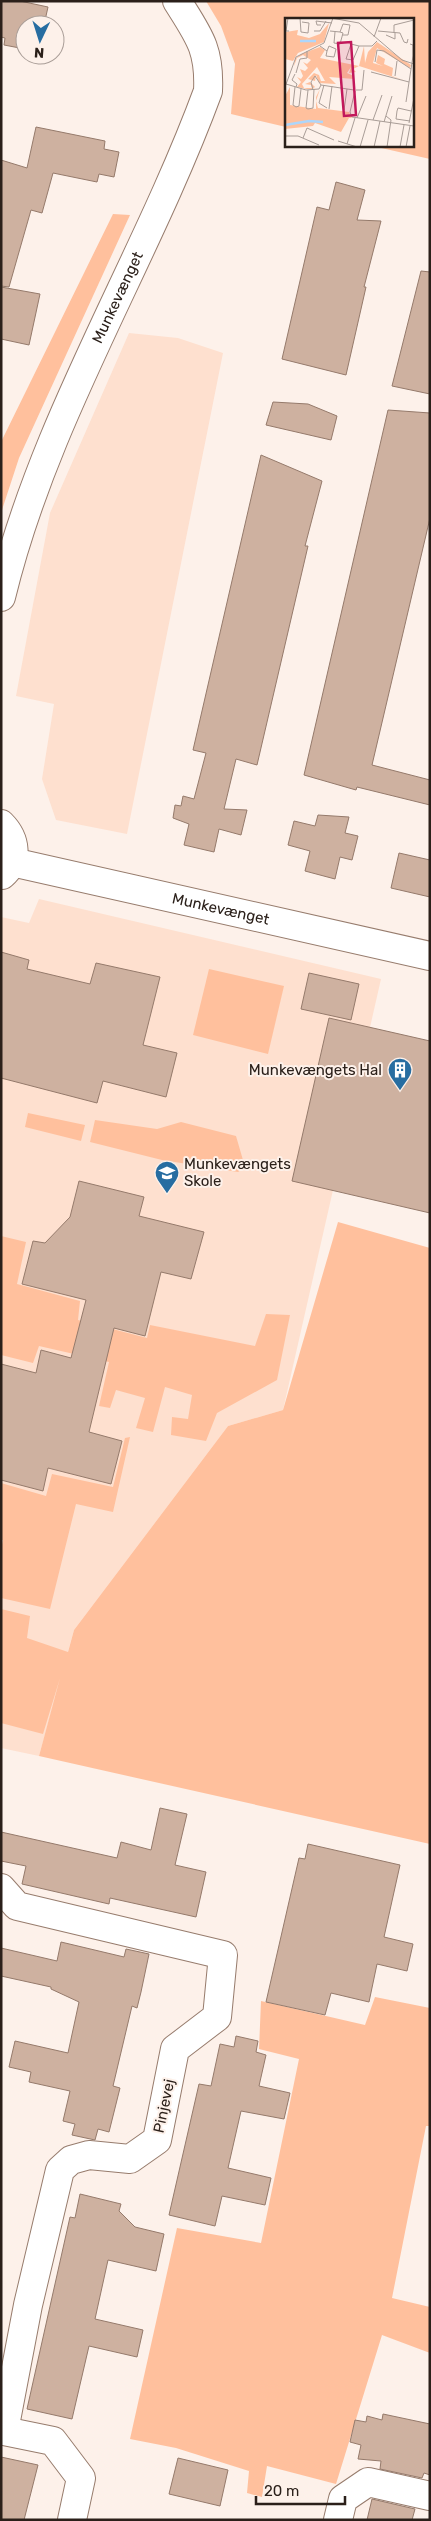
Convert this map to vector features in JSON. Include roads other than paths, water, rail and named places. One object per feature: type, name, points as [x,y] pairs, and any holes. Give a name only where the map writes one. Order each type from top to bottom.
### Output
[{"type":"street","name":"Munkevænget","points":[[1,597],[13,549],[42,466],[195,125],[208,91],[209,67],[203,44],[177,1]]},
{"type":"street","points":[[1,824],[13,840],[14,851],[7,868]]},
{"type":"street","name":"Munkevænget","points":[[7,868],[430,956]]},
{"type":"street","name":"Pinjevej","points":[[1,1888],[17,1906],[223,1955],[217,2017],[175,2050],[157,2140],[130,2159],[89,2155],[71,2160],[60,2170],[28,2305],[3,2431],[53,2441],[81,2478],[72,2520]]},
{"type":"street","points":[[338,2520],[343,2499],[368,2482],[430,2496]]},
{"type":"place","name":"Munkevængets Hal","points":[[400,1091]]},
{"type":"place","name":"Munkevængets Skole","points":[[167,1194]]}]
